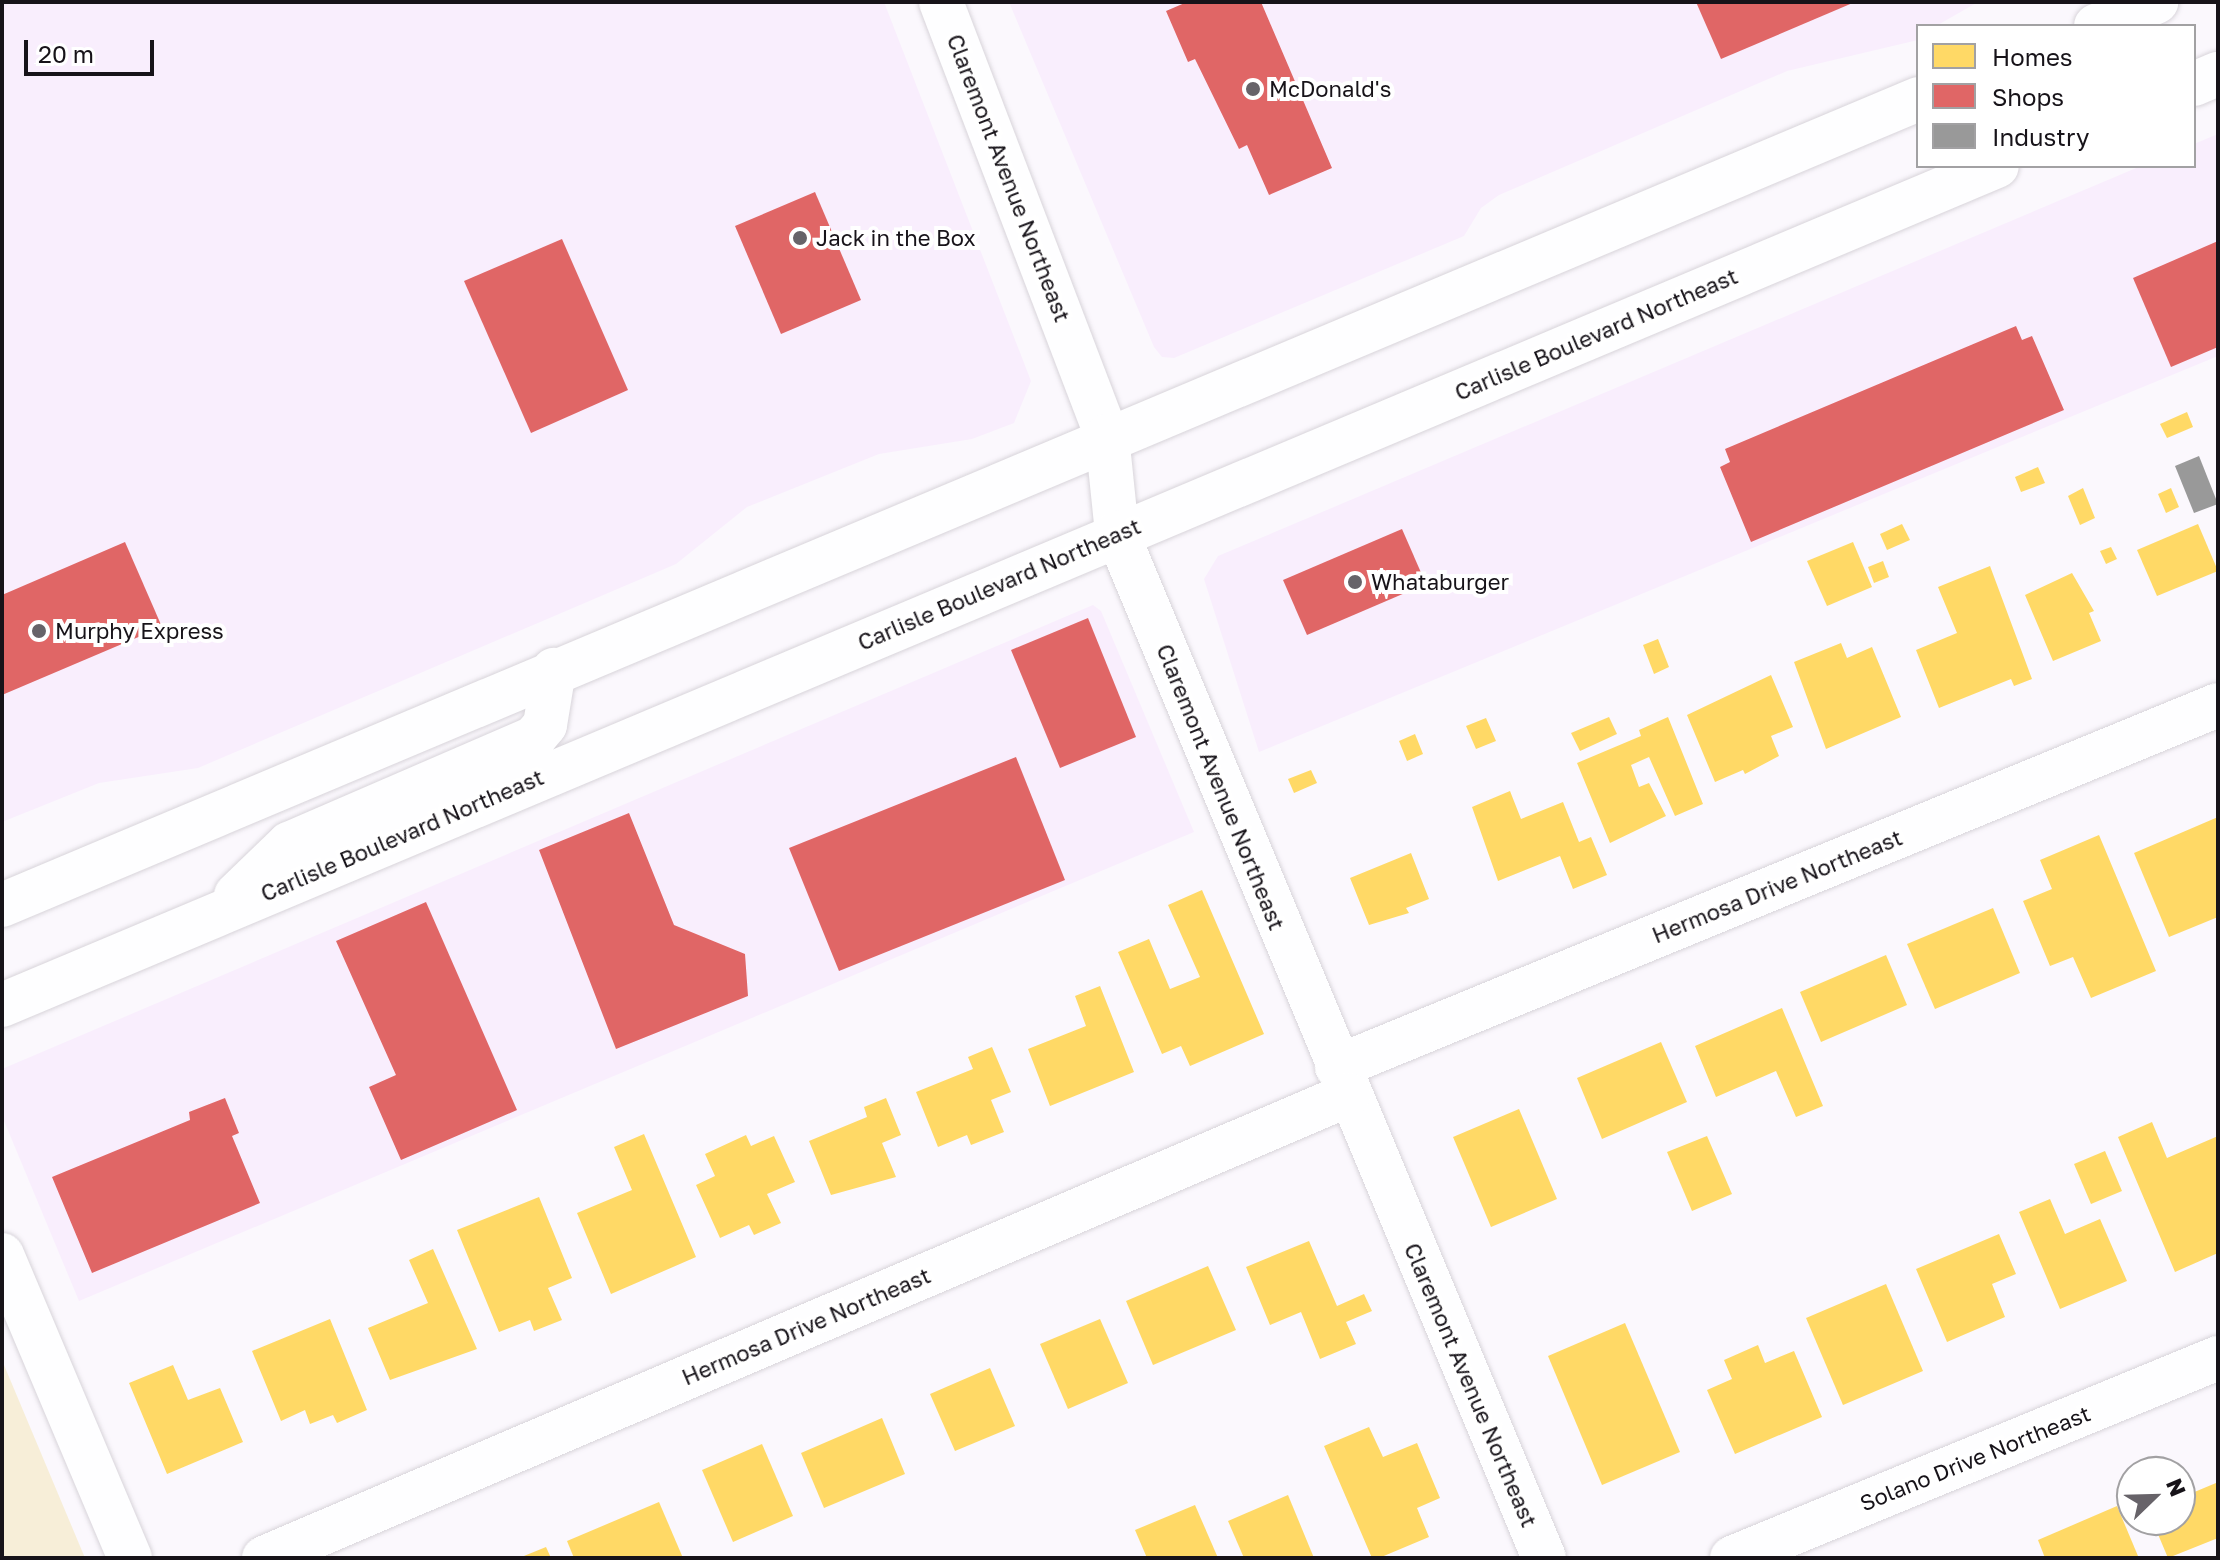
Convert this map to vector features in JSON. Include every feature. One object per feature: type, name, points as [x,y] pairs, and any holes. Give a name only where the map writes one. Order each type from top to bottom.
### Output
[{"type":"main road","name":"Claremont Avenue Northeast","points":[[941,2],[1107,436],[1117,533],[1342,1081],[1544,1558]]},
{"type":"main road","points":[[2101,24],[2156,2]]},
{"type":"main road","points":[[2196,83],[2218,74]]},
{"type":"main road","points":[[2,905],[1107,436],[1916,100]]},
{"type":"main road","name":"Carlisle Boulevard Northeast","points":[[2,1005],[1117,533],[1992,168]]},
{"type":"main road","points":[[225,910],[251,876],[289,844],[534,738],[545,725],[554,670]]},
{"type":"main road","name":"Hermosa Drive Northeast","points":[[264,1558],[1342,1081],[2218,705]]},
{"type":"main road","points":[[2,1255],[130,1558]]},
{"type":"main road","name":"Solano Drive Northeast","points":[[1732,1558],[2218,1358]]},
{"type":"shaded area","points":[[2,2],[884,2],[1031,381],[1014,423],[972,439],[879,454],[747,507],[676,564],[198,768],[99,783],[2,822]]},
{"type":"shaded area","points":[[1009,2],[1978,2],[1940,24],[1916,24],[1916,40],[1787,71],[1499,195],[1481,208],[1464,236],[1174,358],[1162,357],[1154,347]]},
{"type":"shaded area","points":[[2218,134],[2218,356],[1259,752],[1204,579],[1218,556],[2136,168],[2196,168],[2196,143]]},
{"type":"shaded area","points":[[1093,605],[1101,611],[1194,832],[79,1301],[2,1116],[2,1069]]},
{"type":"shaded area","points":[[4,1365],[85,1558],[2,1558]]},
{"type":"building: Homes","points":[[2187,412],[2193,427],[2167,438],[2160,424]]},
{"type":"building: Homes","points":[[2038,467],[2045,483],[2021,492],[2015,477]]},
{"type":"building: Homes","points":[[2083,488],[2095,518],[2080,525],[2068,496]]},
{"type":"building: Homes","points":[[2171,488],[2179,507],[2166,513],[2158,494]]},
{"type":"building: Homes","points":[[1902,524],[1910,540],[1887,550],[1880,534]]},
{"type":"building: Homes","points":[[2198,524],[2218,571],[2157,596],[2137,550]]},
{"type":"building: Homes","points":[[1853,542],[1872,587],[1827,606],[1807,561]]},
{"type":"building: Homes","points":[[2111,547],[2117,559],[2106,564],[2100,551]]},
{"type":"building: Homes","points":[[1883,561],[1889,577],[1874,583],[1868,567]]},
{"type":"building: Homes","points":[[1990,566],[2032,679],[2014,686],[2011,679],[1939,708],[1916,650],[1957,633],[1938,587]]},
{"type":"building: Homes","points":[[2072,573],[2094,611],[2089,613],[2101,641],[2053,661],[2025,595]]},
{"type":"building: Homes","points":[[1658,639],[1669,667],[1654,674],[1643,645]]},
{"type":"building: Homes","points":[[1841,643],[1847,658],[1872,647],[1901,717],[1826,749],[1794,662]]},
{"type":"building: Homes","points":[[1771,675],[1793,727],[1771,736],[1779,756],[1745,774],[1743,770],[1715,782],[1687,715]]},
{"type":"building: Homes","points":[[1609,717],[1617,734],[1580,751],[1571,733]]},
{"type":"building: Homes","points":[[1668,717],[1703,804],[1675,816],[1649,757],[1631,765],[1639,787],[1649,783],[1666,816],[1610,843],[1577,763],[1641,736],[1639,730]]},
{"type":"building: Homes","points":[[1486,718],[1496,741],[1476,749],[1466,726]]},
{"type":"building: Homes","points":[[1415,734],[1423,754],[1407,761],[1399,741]]},
{"type":"building: Homes","points":[[1311,770],[1317,783],[1294,793],[1288,779]]},
{"type":"building: Homes","points":[[1510,791],[1521,819],[1563,802],[1579,842],[1591,837],[1607,875],[1573,889],[1560,856],[1498,881],[1472,807]]},
{"type":"building: Homes","points":[[2218,817],[2218,917],[2169,937],[2134,853]]},
{"type":"building: Homes","points":[[2099,835],[2156,971],[2091,998],[2073,957],[2050,966],[2023,901],[2052,889],[2040,860]]},
{"type":"building: Homes","points":[[1411,853],[1429,899],[1406,908],[1409,913],[1369,925],[1350,878]]},
{"type":"building: Homes","points":[[1202,890],[1264,1034],[1190,1066],[1181,1046],[1162,1054],[1118,952],[1149,939],[1170,989],[1200,977],[1168,905]]},
{"type":"building: Homes","points":[[1993,908],[2020,973],[1935,1009],[1907,944]]},
{"type":"building: Homes","points":[[1886,955],[1907,1005],[1821,1042],[1800,992]]},
{"type":"building: Homes","points":[[1100,986],[1134,1072],[1050,1106],[1028,1049],[1086,1026],[1075,996]]},
{"type":"building: Homes","points":[[1782,1008],[1823,1106],[1796,1117],[1776,1071],[1716,1097],[1695,1046]]},
{"type":"building: Homes","points":[[1661,1042],[1687,1102],[1602,1139],[1577,1078]]},
{"type":"building: Homes","points":[[992,1047],[1011,1092],[991,1100],[1004,1132],[971,1145],[967,1135],[938,1147],[916,1092],[973,1069],[968,1057]]},
{"type":"building: Homes","points":[[886,1098],[901,1135],[882,1143],[896,1177],[831,1195],[809,1141],[867,1117],[864,1107]]},
{"type":"building: Homes","points":[[1519,1109],[1557,1199],[1491,1227],[1453,1137]]},
{"type":"building: Homes","points":[[2152,1122],[2167,1158],[2218,1136],[2218,1253],[2175,1272],[2118,1137]]},
{"type":"building: Homes","points":[[644,1134],[696,1257],[611,1294],[577,1213],[632,1190],[614,1147]]},
{"type":"building: Homes","points":[[746,1135],[751,1146],[774,1136],[795,1182],[767,1194],[781,1223],[754,1235],[749,1225],[720,1238],[696,1185],[715,1176],[705,1154]]},
{"type":"building: Homes","points":[[1707,1136],[1732,1194],[1692,1211],[1667,1152]]},
{"type":"building: Homes","points":[[2105,1151],[2122,1191],[2091,1204],[2074,1164]]},
{"type":"building: Homes","points":[[539,1197],[572,1278],[548,1288],[562,1320],[534,1331],[530,1320],[499,1332],[457,1230]]},
{"type":"building: Homes","points":[[2050,1199],[2065,1234],[2100,1219],[2127,1281],[2060,1309],[2019,1212]]},
{"type":"building: Homes","points":[[1999,1234],[2016,1274],[1992,1284],[2005,1317],[1947,1342],[1916,1269]]},
{"type":"building: Homes","points":[[1309,1241],[1337,1306],[1364,1294],[1372,1311],[1346,1322],[1356,1344],[1320,1359],[1301,1312],[1270,1325],[1246,1267]]},
{"type":"building: Homes","points":[[433,1249],[477,1349],[390,1380],[368,1328],[428,1303],[409,1260]]},
{"type":"building: Homes","points":[[1208,1266],[1236,1330],[1153,1365],[1126,1301]]},
{"type":"building: Homes","points":[[1886,1284],[1923,1371],[1843,1405],[1806,1318]]},
{"type":"building: Homes","points":[[330,1319],[367,1410],[337,1423],[333,1415],[310,1424],[305,1410],[281,1421],[252,1351]]},
{"type":"building: Homes","points":[[1100,1319],[1128,1383],[1068,1409],[1040,1344]]},
{"type":"building: Homes","points":[[1625,1323],[1680,1452],[1602,1485],[1548,1356]]},
{"type":"building: Homes","points":[[1758,1345],[1765,1363],[1794,1351],[1822,1417],[1735,1454],[1707,1390],[1732,1379],[1724,1360]]},
{"type":"building: Homes","points":[[173,1365],[188,1400],[220,1388],[243,1442],[167,1474],[129,1383]]},
{"type":"building: Homes","points":[[990,1368],[1015,1426],[955,1451],[930,1394]]},
{"type":"building: Homes","points":[[882,1418],[905,1474],[824,1508],[801,1453]]},
{"type":"building: Homes","points":[[1369,1427],[1383,1457],[1417,1443],[1440,1498],[1417,1508],[1429,1537],[1379,1558],[1372,1558],[1324,1446]]},
{"type":"building: Homes","points":[[762,1444],[793,1516],[733,1542],[702,1470]]},
{"type":"building: Homes","points":[[2216,1483],[2218,1538],[2168,1558],[2159,1536],[2196,1536],[2196,1491]]},
{"type":"building: Homes","points":[[1288,1495],[1314,1558],[1244,1558],[1228,1521]]},
{"type":"building: Homes","points":[[659,1502],[683,1558],[574,1558],[567,1541]]},
{"type":"building: Homes","points":[[1195,1505],[1218,1558],[1147,1558],[1135,1530]]},
{"type":"building: Homes","points":[[2116,1506],[2116,1536],[2130,1536],[2138,1556],[2045,1558],[2038,1540]]},
{"type":"building: Homes","points":[[546,1547],[551,1558],[519,1558]]},
{"type":"building: Shops","name":"McDonald's","points":[[1187,2],[1261,2],[1332,168],[1269,195],[1247,145],[1239,149],[1195,59],[1188,62],[1166,11]]},
{"type":"building: Shops","points":[[1696,2],[1855,2],[1721,59]]},
{"type":"building: Shops","points":[[815,192],[861,300],[781,334],[735,226]]},
{"type":"building: Shops","points":[[562,239],[628,390],[531,433],[464,281]]},
{"type":"building: Shops","points":[[2218,241],[2218,347],[2171,367],[2133,278]]},
{"type":"building: Shops","points":[[2016,326],[2022,340],[2032,336],[2064,410],[1751,542],[1720,467],[1730,462],[1725,449]]},
{"type":"building: Shops","name":"Whataburger","points":[[1402,529],[1426,584],[1307,635],[1283,580]]},
{"type":"building: Shops","points":[[125,542],[162,627],[2,695],[2,595]]},
{"type":"building: Shops","points":[[1088,618],[1136,737],[1060,768],[1011,650]]},
{"type":"building: Shops","points":[[1016,757],[1065,880],[839,971],[789,848]]},
{"type":"building: Shops","points":[[629,813],[674,925],[745,954],[748,996],[616,1049],[539,850]]},
{"type":"building: Shops","points":[[426,902],[517,1110],[401,1160],[369,1087],[396,1075],[336,941]]},
{"type":"building: Shops","points":[[225,1098],[239,1133],[232,1136],[260,1203],[92,1273],[52,1177],[190,1120],[189,1112]]},
{"type":"building: Industry","points":[[2199,456],[2218,504],[2194,513],[2175,466]]},
{"type":"place","name":"McDonald's","points":[[1253,89]]},
{"type":"place","name":"Jack in the Box","points":[[800,238]]},
{"type":"place","name":"Whataburger","points":[[1355,582]]},
{"type":"place","name":"Murphy Express","points":[[39,631]]}]
